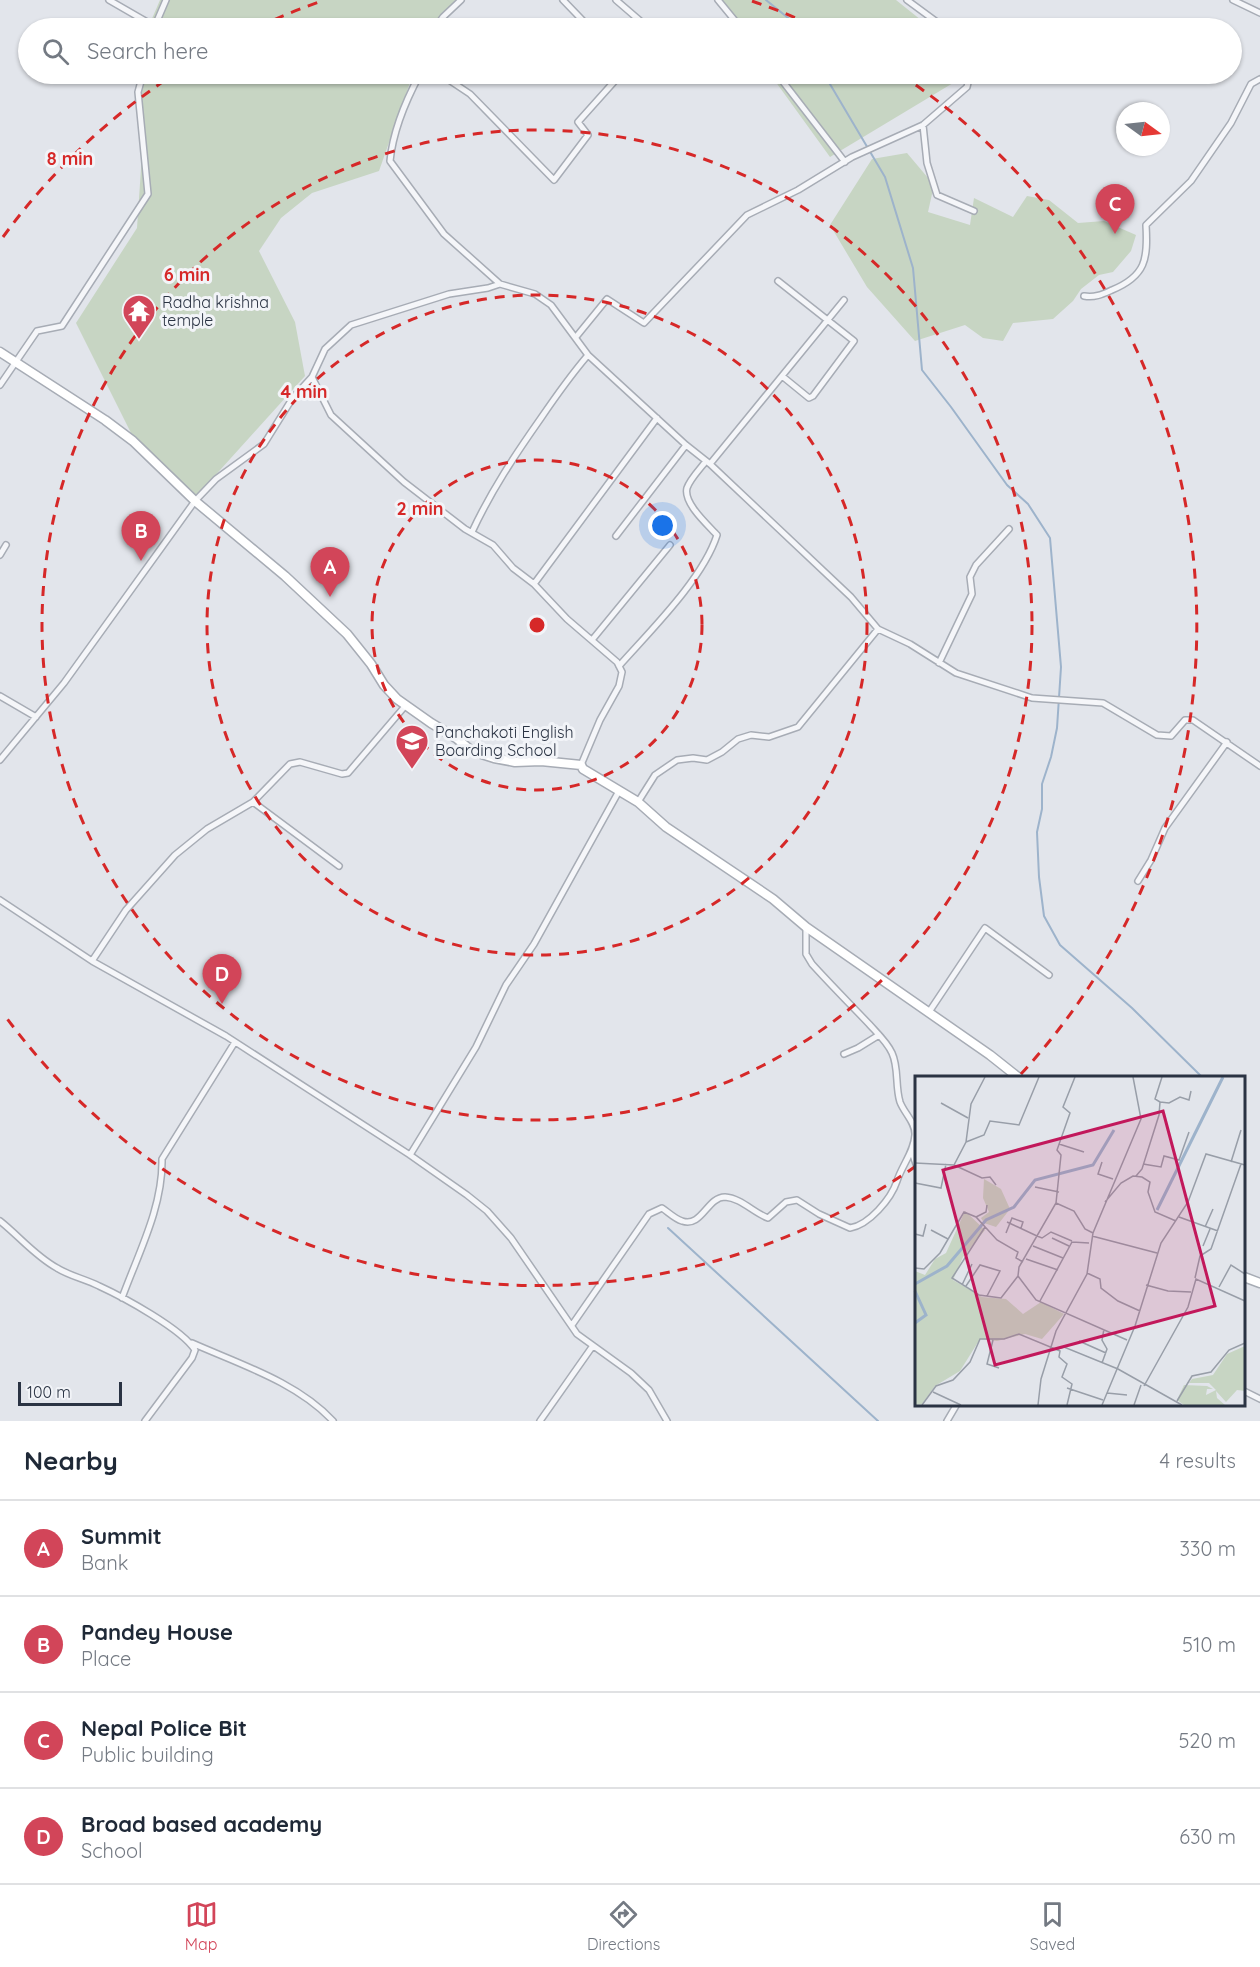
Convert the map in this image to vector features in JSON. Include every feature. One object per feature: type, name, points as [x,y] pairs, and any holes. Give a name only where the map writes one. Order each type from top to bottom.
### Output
[{"type":"street","points":[[109,0],[139,18]]},
{"type":"street","points":[[158,18],[166,0]]},
{"type":"street","points":[[442,18],[461,0]]},
{"type":"street","points":[[563,0],[580,18]]},
{"type":"street","points":[[616,0],[637,18]]},
{"type":"street","points":[[718,0],[733,18]]},
{"type":"street","points":[[907,0],[931,18]]},
{"type":"street","points":[[1233,0],[1260,13]]},
{"type":"street","points":[[1084,296],[1100,296],[1121,287],[1138,273],[1147,255],[1146,225],[1191,181],[1231,123],[1251,84],[1260,79]]},
{"type":"street","points":[[0,385],[37,331],[62,326],[148,194],[138,93],[140,84]]},
{"type":"street","points":[[415,84],[392,143],[390,161],[444,234],[500,284],[535,294],[551,304],[588,355],[851,597],[878,629],[910,644],[956,674],[1032,698],[1103,703],[1156,735],[1171,736],[1185,720],[1193,720],[1260,766]]},
{"type":"street","points":[[455,84],[470,94],[554,180],[588,135],[578,122],[612,84]]},
{"type":"street","points":[[785,84],[845,162]]},
{"type":"street","points":[[576,338],[607,299],[644,323],[747,215],[798,190],[852,157],[923,125],[968,84]]},
{"type":"street","points":[[923,125],[927,163],[937,195],[974,212]]},
{"type":"street","points":[[778,281],[854,341],[824,383],[809,398],[782,376]]},
{"type":"street","points":[[0,760],[64,683],[195,501],[216,479],[264,444],[292,399],[312,377],[325,349],[351,325],[449,294],[500,284]]},
{"type":"street","points":[[619,666],[693,581],[712,549],[717,535],[688,502],[687,489],[695,474],[708,463],[844,300]]},
{"type":"street","points":[[0,352],[105,420],[133,441],[195,501],[285,576],[347,634],[372,664],[384,685],[406,705],[472,751],[515,762],[541,761],[581,765],[583,769],[638,802],[666,827],[773,899],[806,927],[1018,1076]]},
{"type":"street","points":[[471,532],[495,485],[514,455],[572,373],[588,355]]},
{"type":"street","points":[[312,377],[331,415],[404,482],[471,532],[494,545],[513,568],[619,666],[622,672],[619,686],[600,720],[581,765]]},
{"type":"street","points":[[534,585],[657,418]]},
{"type":"street","points":[[616,536],[686,445]]},
{"type":"street","points":[[939,663],[972,594],[970,577],[973,571],[1009,529]]},
{"type":"street","points":[[0,555],[6,545]]},
{"type":"street","points":[[592,640],[670,545]]},
{"type":"street","points":[[638,802],[655,775],[677,760],[693,758],[707,760],[738,740],[751,735],[769,736],[798,727],[878,629]]},
{"type":"street","points":[[0,696],[36,717]]},
{"type":"street","points":[[92,961],[126,910],[175,855],[222,819],[253,802],[290,764],[300,762],[342,774],[348,773],[406,705]]},
{"type":"street","points":[[1138,881],[1151,860],[1165,828],[1227,742]]},
{"type":"street","points":[[410,1155],[476,1047],[506,986],[534,944],[619,790]]},
{"type":"street","points":[[253,802],[339,866]]},
{"type":"street","points":[[0,900],[92,961],[235,1042],[410,1155],[487,1211],[511,1238],[573,1325],[577,1334],[631,1373],[650,1390],[666,1421]]},
{"type":"street","points":[[573,1325],[650,1214],[662,1208],[682,1221],[691,1222],[700,1217],[715,1201],[727,1197],[768,1218],[786,1202],[798,1200],[843,1226],[856,1227],[881,1207],[894,1188],[901,1168],[912,1152],[915,1134],[897,1093],[896,1063],[893,1054],[879,1035],[812,964],[806,954],[806,927]]},
{"type":"street","points":[[929,1012],[985,928],[1049,975]]},
{"type":"street","points":[[844,1054],[879,1035]]},
{"type":"street","points":[[122,1298],[158,1200],[162,1159],[235,1042]]},
{"type":"street","points":[[912,1152],[915,1161]]},
{"type":"street","points":[[0,1221],[55,1268],[101,1286],[170,1327],[190,1343],[195,1350],[192,1358],[146,1421]]},
{"type":"street","points":[[1245,1276],[1260,1283]]},
{"type":"street","points":[[190,1343],[268,1374],[323,1411],[333,1421]]},
{"type":"street","points":[[540,1421],[592,1347]]},
{"type":"street","points":[[1245,1392],[1260,1399]]},
{"type":"street","points":[[947,1421],[956,1406]]},
{"type":"green space","points":[[160,0],[459,0],[440,18],[152,18]]},
{"type":"green space","points":[[717,0],[896,0],[918,18],[730,18]]},
{"type":"green space","points":[[141,84],[409,84],[379,171],[312,193],[281,218],[259,251],[295,322],[305,376],[193,500],[140,451],[76,323],[137,228],[143,139]]},
{"type":"green space","points":[[777,84],[951,84],[830,157]]},
{"type":"green space","points":[[907,153],[934,185],[928,212],[970,225],[974,198],[1013,217],[1027,196],[1049,200],[1078,223],[1104,221],[1136,235],[1131,251],[1113,272],[1099,275],[1081,289],[1073,301],[1053,319],[1013,323],[1003,341],[983,338],[965,325],[915,341],[867,287],[830,225],[872,159]]},
{"type":"waterway","points":[[766,0],[788,18]]},
{"type":"waterway","points":[[830,84],[885,177],[913,268],[922,370],[1007,485],[1028,504],[1050,538],[1061,667],[1057,728],[1042,784],[1042,809],[1037,832],[1044,916],[1060,945],[1132,1008],[1201,1076]]},
{"type":"waterway","points":[[668,1228],[878,1421]]},
{"type":"place","name":"Nepal Police Bit","points":[[1115,234]]},
{"type":"place","name":"Radha krishna temple","points":[[139,340]]},
{"type":"place","name":"Pandey House","points":[[141,561]]},
{"type":"place","name":"Summit","points":[[330,597]]},
{"type":"place","name":"Panchakoti English Boarding School","points":[[412,770]]},
{"type":"place","name":"Broad based academy","points":[[222,1004]]}]
